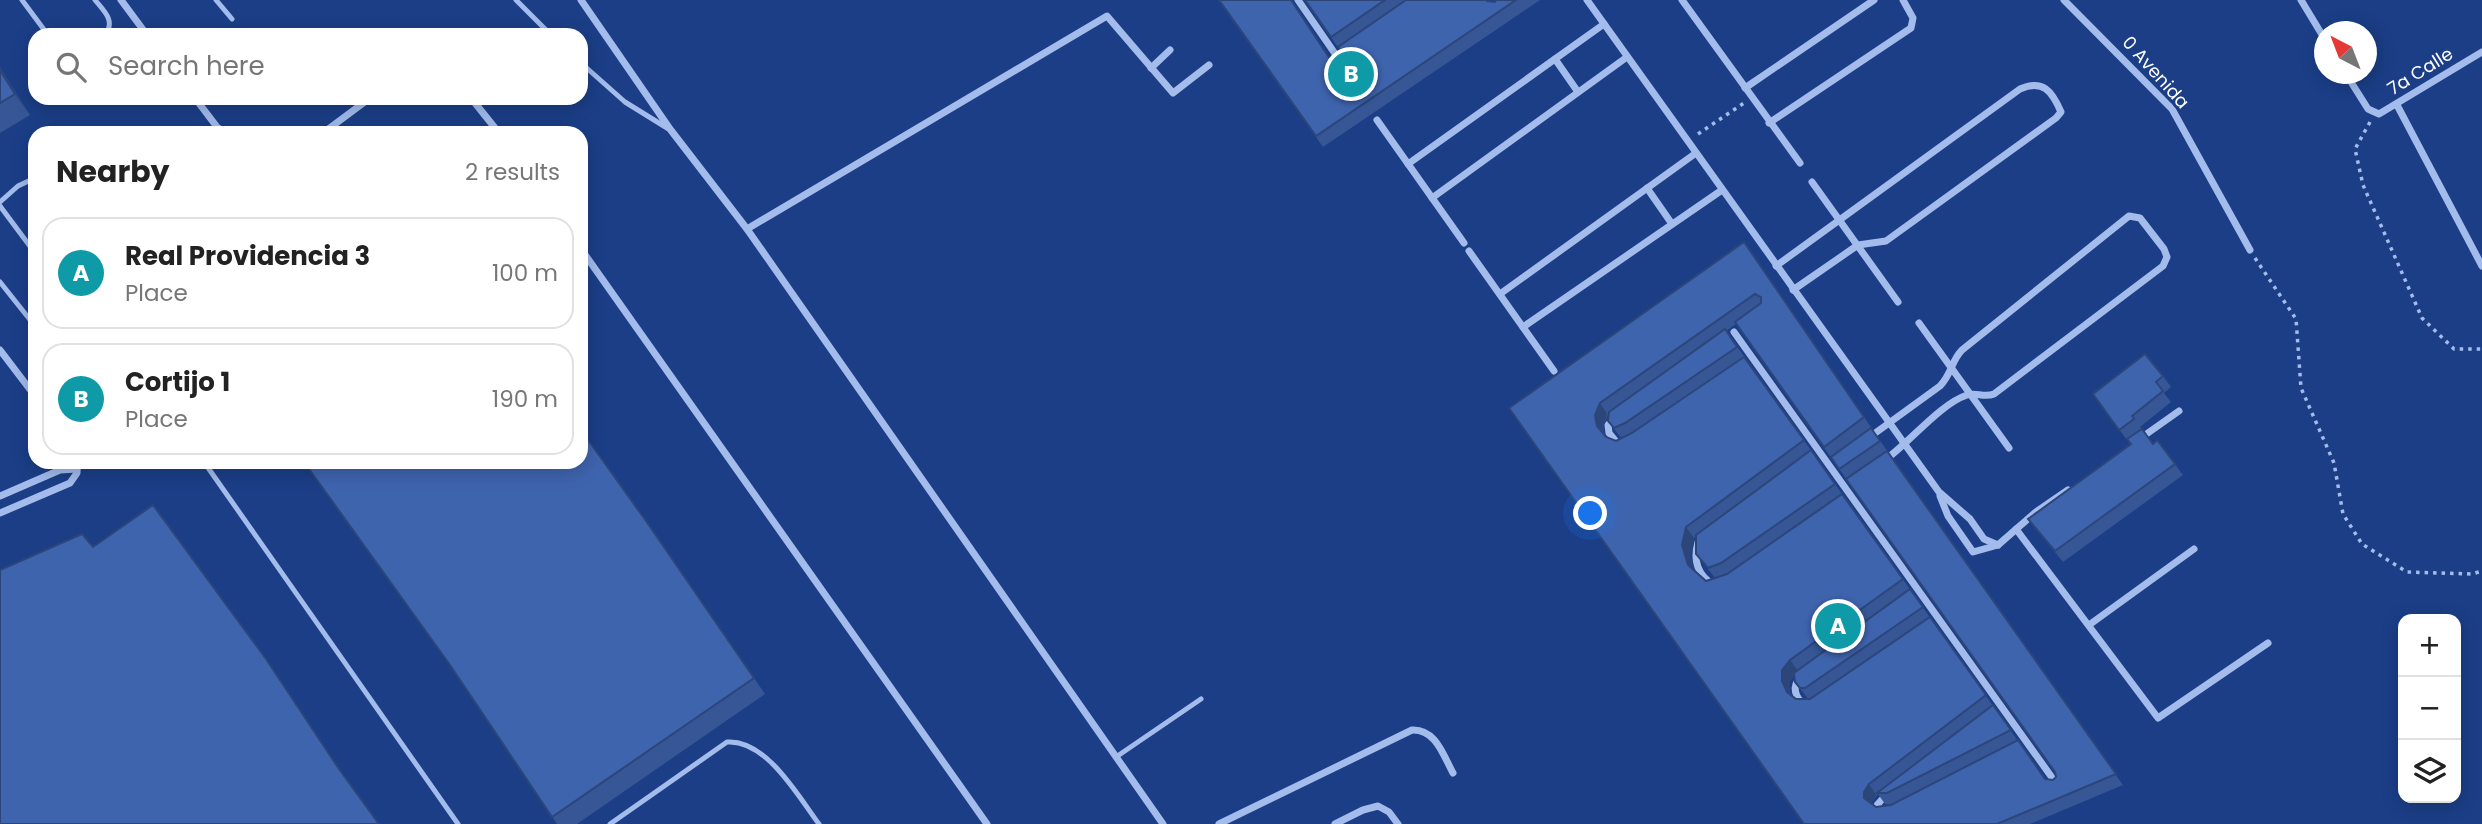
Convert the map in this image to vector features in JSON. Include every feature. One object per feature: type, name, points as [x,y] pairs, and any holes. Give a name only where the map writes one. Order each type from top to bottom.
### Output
[{"type":"street","points":[[121,0],[142,28]]},
{"type":"street","points":[[581,0],[670,129],[747,229],[1163,824]]},
{"type":"street","points":[[1298,0],[1367,100]]},
{"type":"street","points":[[1587,0],[1939,492],[1970,519],[1984,538],[1998,545]]},
{"type":"street","points":[[1682,0],[1800,163]]},
{"type":"street","points":[[1745,88],[1874,0]]},
{"type":"street","points":[[1769,123],[1911,28],[1913,18],[1903,0]]},
{"type":"street","name":"0 Avenida","points":[[2064,0],[2172,109],[2250,250]]},
{"type":"street","points":[[2301,0],[2314,21]]},
{"type":"street","points":[[747,229],[1107,16],[1173,93],[1209,65]]},
{"type":"street","points":[[1408,163],[1604,24]]},
{"type":"street","points":[[1151,68],[1171,50]]},
{"type":"street","points":[[1336,57],[1346,50]]},
{"type":"street","name":"7a Calle","points":[[2374,114],[2381,114],[2482,52]]},
{"type":"street","points":[[1432,198],[1627,57]]},
{"type":"street","points":[[1555,59],[1578,92]]},
{"type":"street","points":[[2352,84],[2368,110],[2374,114]]},
{"type":"street","points":[[1776,266],[2020,89],[2039,85],[2046,89],[2057,103],[2061,112],[2056,118],[1886,241],[1858,246],[1793,290]]},
{"type":"street","points":[[2397,104],[2482,267]]},
{"type":"street","points":[[200,105],[216,126]]},
{"type":"street","points":[[332,126],[361,105]]},
{"type":"street","points":[[477,105],[493,126]]},
{"type":"street","points":[[1377,120],[1464,243]]},
{"type":"street","points":[[1500,294],[1696,153]]},
{"type":"street","points":[[1812,182],[1898,302]]},
{"type":"street","points":[[1647,188],[1672,224]]},
{"type":"street","points":[[1523,327],[1722,190]]},
{"type":"street","points":[[1858,446],[1940,386],[1949,377],[1955,357],[1962,350],[2129,216],[2140,218],[2164,249],[2167,257],[2163,266],[1994,394],[1986,397],[1970,394],[1936,416],[1905,446],[1876,467]]},
{"type":"street","points":[[1469,251],[1554,371]]},
{"type":"street","points":[[588,259],[987,824]]},
{"type":"street","points":[[1919,323],[2009,448]]},
{"type":"street","points":[[1724,339],[1744,325]]},
{"type":"street","points":[[1734,332],[2058,786]]},
{"type":"street","points":[[0,350],[28,387]]},
{"type":"street","points":[[1743,366],[1754,359]]},
{"type":"street","points":[[2132,444],[2179,411]]},
{"type":"street","points":[[1619,413],[1611,419],[1608,425],[1609,433],[1620,446],[1627,444]]},
{"type":"street","points":[[1809,460],[1820,452]]},
{"type":"street","points":[[1830,466],[1839,459]]},
{"type":"street","points":[[0,496],[64,469]]},
{"type":"street","points":[[0,513],[70,483],[76,469]]},
{"type":"street","points":[[1847,487],[1856,480]]},
{"type":"street","points":[[1939,492],[1948,516],[1973,552],[1998,545],[2036,512],[2080,482]]},
{"type":"street","points":[[1840,503],[1851,496]]},
{"type":"street","points":[[2016,529],[2158,718],[2268,643]]},
{"type":"street","points":[[1709,534],[1698,542],[1694,556],[1706,580],[1715,586],[1723,583]]},
{"type":"street","points":[[2089,625],[2194,549]]},
{"type":"street","points":[[1909,598],[1919,591]]},
{"type":"street","points":[[1928,627],[1939,619]]},
{"type":"street","points":[[1813,668],[1796,681],[1795,688],[1802,703],[1815,705]]},
{"type":"street","points":[[1992,715],[2002,707]]},
{"type":"street","points":[[1219,824],[1412,730],[1422,729],[1432,736],[1453,773]]},
{"type":"street","points":[[2016,749],[2028,743]]},
{"type":"street","points":[[1896,810],[1887,813],[1881,811],[1877,805],[1899,785]]},
{"type":"street","points":[[1335,824],[1363,810],[1378,806],[1389,812],[1398,824]]},
{"type":"lane","points":[[95,0],[110,19],[110,28]]},
{"type":"lane","points":[[216,0],[232,19]]},
{"type":"lane","points":[[516,0],[544,28]]},
{"type":"lane","points":[[25,1],[43,28]]},
{"type":"lane","points":[[588,69],[625,102],[670,129]]},
{"type":"lane","points":[[28,181],[18,186],[0,204],[28,243]]},
{"type":"lane","points":[[0,282],[28,317]]},
{"type":"lane","points":[[209,469],[458,824]]},
{"type":"lane","points":[[1116,757],[1201,699]]},
{"type":"lane","points":[[610,824],[727,742],[738,741],[768,759],[819,824]]},
{"type":"path","points":[[1688,142],[1752,97]]},
{"type":"path","points":[[2374,114],[2356,149],[2362,185],[2422,318],[2454,349],[2482,349]]},
{"type":"path","points":[[2250,250],[2296,319],[2301,387],[2334,463],[2343,514],[2362,544],[2407,572],[2472,574],[2482,571]]},
{"type":"building","points":[[1219,0],[1291,0],[1354,93],[1359,95],[1365,92],[1365,86],[1338,47],[1406,0],[1516,0],[1316,136]]},
{"type":"building","points":[[1305,0],[1385,0],[1331,37]]},
{"type":"building","points":[[0,70],[15,94],[0,103]]},
{"type":"building","points":[[1744,242],[1864,417],[1824,447],[1735,322],[1761,303],[1761,297],[1755,294],[1600,403],[1595,415],[1597,426],[1606,437],[1616,441],[1744,357],[1804,440],[1686,527],[1682,545],[1688,565],[1706,581],[1727,574],[1842,494],[1903,579],[1790,660],[1782,670],[1782,681],[1787,692],[1796,699],[1810,699],[1930,617],[1986,695],[1869,784],[1864,798],[1876,807],[1891,805],[2018,740],[2045,779],[2053,780],[2056,777],[2055,772],[1846,479],[1887,451],[2116,774],[1997,824],[1804,824],[1509,408]]},
{"type":"building","points":[[1725,329],[1737,347],[1625,423],[1614,428],[1608,421],[1609,412]]},
{"type":"building","points":[[2145,354],[2163,376],[2156,382],[2163,391],[2119,430],[2093,394]]},
{"type":"building","points":[[1871,428],[1880,441],[1839,469],[1831,457]]},
{"type":"building","points":[[2142,429],[2153,444],[2157,440],[2175,464],[2055,551],[2028,519],[2131,444],[2127,439]]},
{"type":"building","points":[[588,440],[754,678],[552,817],[450,665],[309,469],[588,469]]},
{"type":"building","points":[[1811,450],[1835,484],[1721,563],[1708,568],[1696,554],[1696,535]]},
{"type":"building","points":[[153,505],[266,659],[379,824],[0,824],[0,570],[82,534],[93,547]]},
{"type":"building","points":[[1910,589],[1923,607],[1805,688],[1800,688],[1795,682],[1794,673]]},
{"type":"building","points":[[1993,705],[2011,730],[1887,793],[1877,793]]},
{"type":"place","name":"Cortijo 1","points":[[1351,74]]},
{"type":"place","name":"Real Providencia 3","points":[[1838,626]]}]
